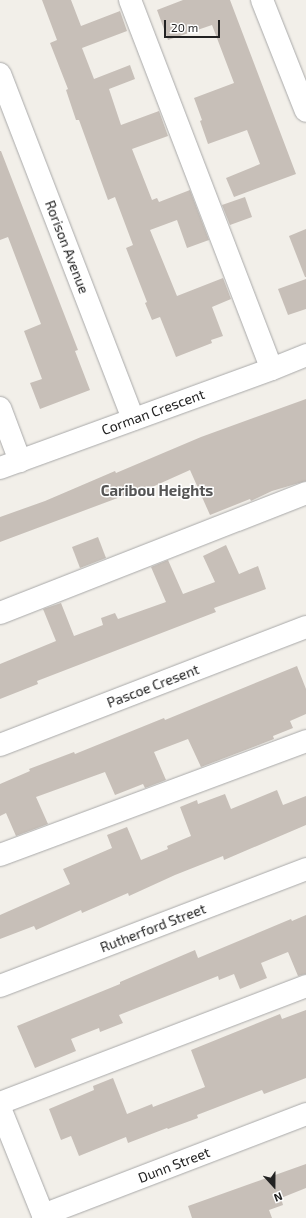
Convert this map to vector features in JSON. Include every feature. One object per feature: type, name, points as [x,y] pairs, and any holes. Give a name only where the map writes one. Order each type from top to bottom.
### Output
[{"type":"street","points":[[130,0],[272,369]]},
{"type":"street","points":[[262,0],[306,111]]},
{"type":"street","name":"Rorison Avenue","points":[[0,74],[133,419]]},
{"type":"street","name":"Corman Crescent","points":[[0,468],[272,369],[306,354]]},
{"type":"street","points":[[0,408],[20,461]]},
{"type":"street","points":[[0,613],[306,493]]},
{"type":"street","name":"Pascoe Cresent","points":[[0,746],[306,627]]},
{"type":"street","points":[[0,855],[306,741]]},
{"type":"street","name":"Rutherford Street","points":[[0,986],[306,869]]},
{"type":"street","points":[[0,1103],[306,986]]},
{"type":"street","points":[[0,1108],[44,1217]]},
{"type":"street","name":"Dunn Street","points":[[44,1217],[306,1114]]},
{"type":"building","points":[[42,0],[71,0],[81,26],[120,11],[127,31],[82,48],[94,79],[130,65],[135,79],[109,89],[121,125],[159,111],[168,136],[132,149],[152,200],[157,198],[159,202],[190,190],[209,240],[187,248],[177,220],[150,230],[177,296],[223,278],[231,299],[212,307],[223,336],[211,340],[212,343],[176,357],[160,317],[152,320],[145,303],[147,302],[126,248],[133,245],[115,197],[108,200],[79,120],[76,120],[66,90],[68,89],[50,43],[57,40]]},
{"type":"building","points":[[183,0],[230,0],[296,174],[234,197],[226,178],[260,164],[247,130],[208,144],[200,121],[202,120],[194,98],[234,83],[212,25],[168,40],[157,10]]},
{"type":"building","points":[[0,151],[78,350],[75,351],[90,390],[40,409],[30,383],[42,379],[24,331],[41,324],[8,237],[0,240]]},
{"type":"building","points":[[245,197],[252,217],[230,225],[222,205]]},
{"type":"building","points":[[306,229],[306,277],[305,277],[289,236]]},
{"type":"building","points":[[306,279],[306,309],[288,315],[278,289]]},
{"type":"building","points":[[306,399],[306,481],[272,491],[251,501],[250,499],[210,515],[190,470],[132,496],[131,493],[0,542],[0,517],[45,501],[115,471],[116,473],[201,437]]},
{"type":"building","points":[[98,537],[106,558],[80,568],[72,547]]},
{"type":"building","points":[[226,545],[239,574],[258,566],[266,589],[214,608],[216,612],[37,681],[38,684],[0,699],[0,664],[56,641],[43,609],[61,603],[74,636],[103,625],[101,618],[115,613],[118,619],[166,602],[151,567],[168,560],[183,594],[215,582],[203,556]]},
{"type":"building","points":[[297,666],[306,689],[306,714],[290,721],[293,728],[273,736],[274,739],[201,767],[188,739],[154,752],[166,780],[145,788],[143,784],[115,795],[105,772],[36,797],[48,824],[16,836],[6,813],[0,816],[0,784],[30,771],[29,769],[74,752],[75,754],[164,718],[165,720]]},
{"type":"building","points":[[277,790],[283,805],[306,796],[306,825],[224,860],[223,856],[175,875],[129,896],[128,893],[82,913],[81,910],[36,930],[34,926],[0,939],[0,915],[70,884],[63,869],[112,848],[107,835],[127,827],[141,860],[168,849],[167,846],[191,836],[180,807],[197,800],[198,804],[225,794],[231,809]]},
{"type":"building","points":[[306,915],[306,974],[298,976],[288,952],[261,963],[267,978],[240,989],[234,974],[219,980],[218,976],[119,1015],[123,1023],[100,1032],[99,1028],[71,1039],[76,1051],[35,1068],[17,1026],[120,984],[120,982],[195,950],[198,958],[291,919],[292,921]]},
{"type":"building","points":[[306,1010],[306,1078],[264,1094],[262,1090],[197,1115],[198,1118],[128,1143],[126,1137],[79,1156],[71,1136],[61,1140],[49,1109],[94,1090],[93,1086],[113,1078],[127,1114],[152,1104],[153,1107],[205,1087],[191,1050],[280,1014],[282,1019]]},
{"type":"building","points":[[306,1164],[306,1188],[281,1198],[283,1205],[269,1210],[272,1218],[192,1218],[188,1206]]},
{"type":"district","name":"Caribou Heights","points":[[157,491]]}]
